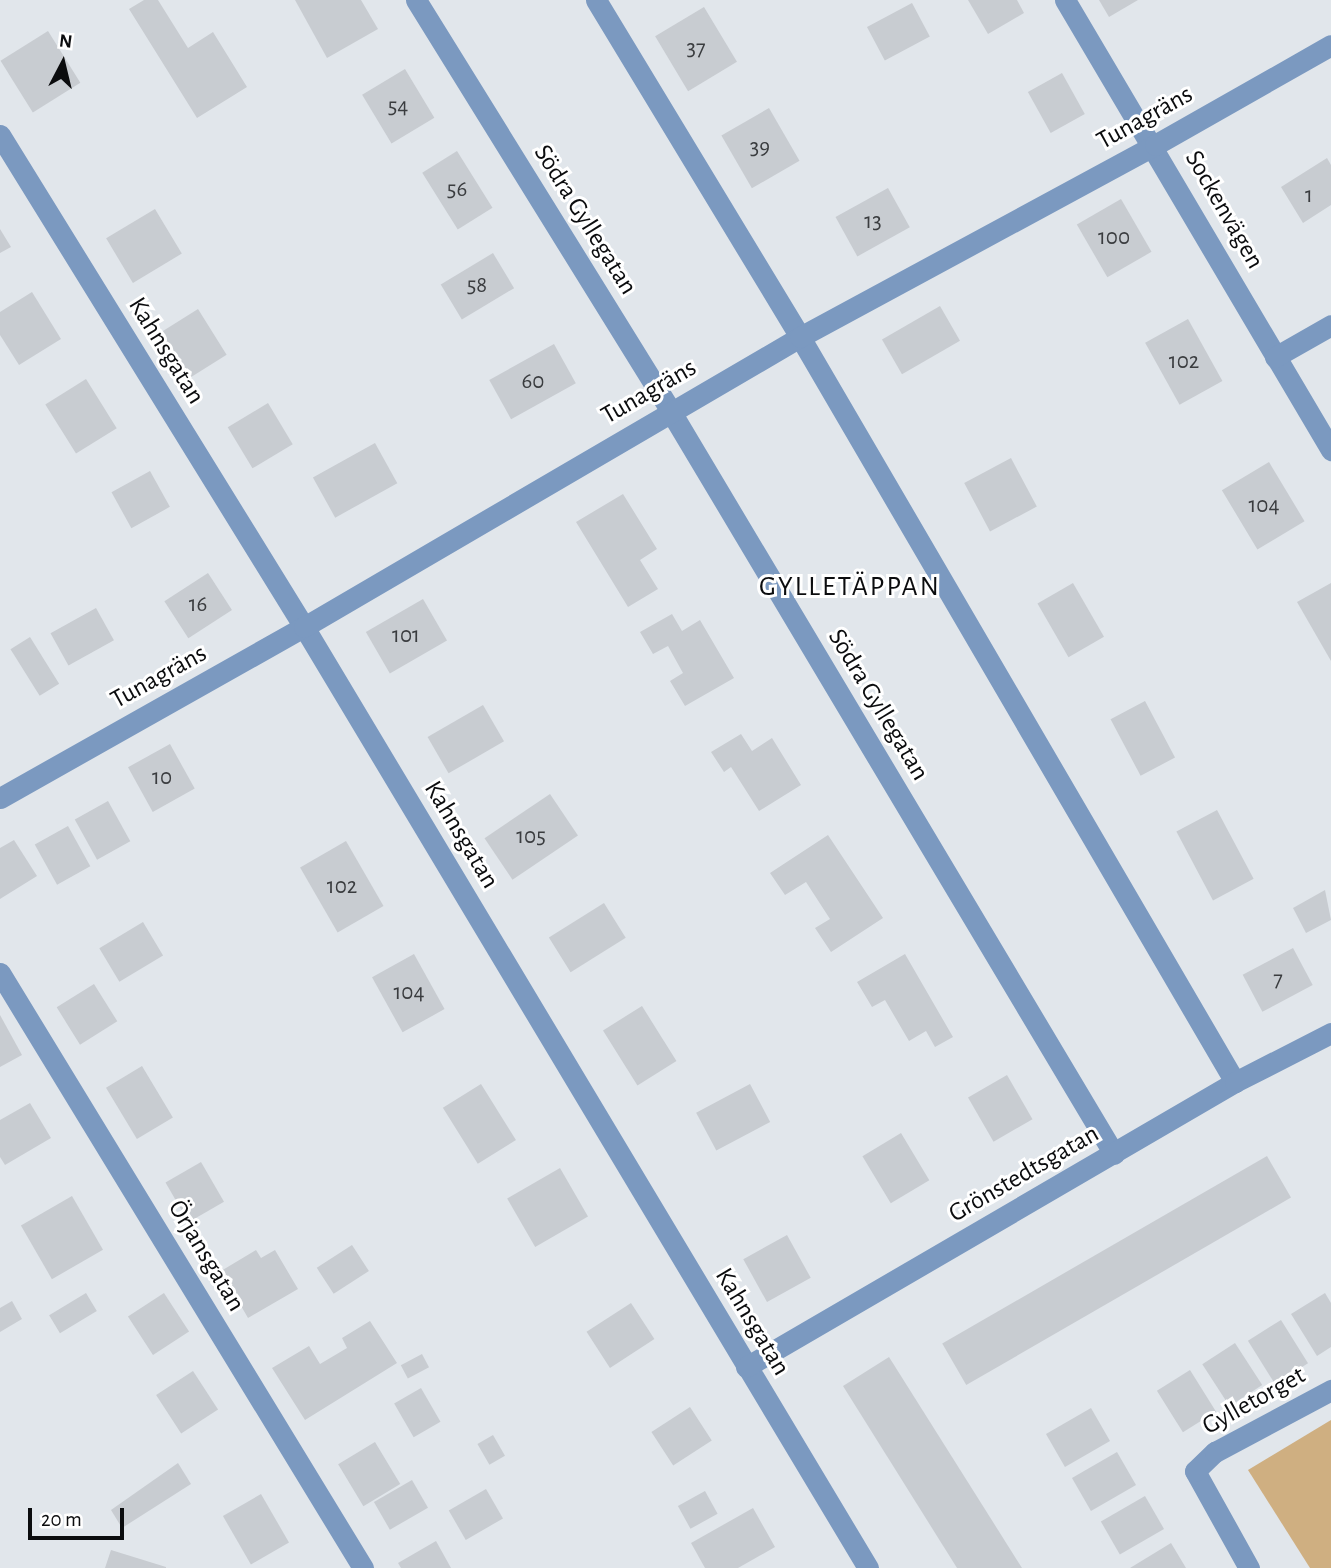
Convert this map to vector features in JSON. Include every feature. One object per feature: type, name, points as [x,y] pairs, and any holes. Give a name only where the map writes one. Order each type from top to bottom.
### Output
[{"type":"street","name":"Södra Gyllegatan","points":[[416,0],[671,412],[1114,1154]]},
{"type":"street","points":[[596,0],[800,337],[1235,1082]]},
{"type":"street","name":"Sockenvägen","points":[[1065,0],[1155,145],[1331,450]]},
{"type":"street","name":"Tunagräns","points":[[0,798],[304,627],[800,337],[1155,145],[1331,45]]},
{"type":"street","name":"Kahnsgatan","points":[[0,135],[304,627],[869,1568]]},
{"type":"street","points":[[1275,357],[1331,324]]},
{"type":"street","name":"Örjansgatan","points":[[0,973],[363,1568]]},
{"type":"street","name":"Grönstedtsgatan","points":[[747,1367],[1235,1082],[1331,1033]]},
{"type":"street","name":"Gylletorget","points":[[1250,1568],[1195,1471],[1215,1452],[1331,1390]]},
{"type":"shaded area","points":[[1331,1420],[1331,1568],[1310,1568],[1248,1470]]},
{"type":"building","points":[[144,0],[158,0],[188,48],[213,32],[247,87],[197,118],[129,9]]},
{"type":"building","points":[[295,0],[361,0],[378,29],[327,58]]},
{"type":"building","points":[[968,0],[1017,0],[1024,13],[988,34]]},
{"type":"building","points":[[1099,0],[1138,0],[1109,17]]},
{"type":"building","points":[[912,3],[930,37],[885,60],[867,27]]},
{"type":"building","points":[[704,7],[737,62],[688,91],[655,36]]},
{"type":"building","points":[[48,31],[80,83],[33,112],[1,61]]},
{"type":"building","points":[[405,69],[434,118],[391,144],[362,95]]},
{"type":"building","points":[[1062,73],[1085,114],[1051,133],[1028,92]]},
{"type":"building","points":[[769,108],[800,161],[752,188],[721,136]]},
{"type":"building","points":[[457,151],[493,208],[458,230],[422,173]]},
{"type":"building","points":[[1327,158],[1331,165],[1331,205],[1303,223],[1281,187]]},
{"type":"building","points":[[888,188],[910,227],[857,256],[836,217]]},
{"type":"building","points":[[1121,199],[1152,252],[1107,277],[1077,225]]},
{"type":"building","points":[[155,209],[182,254],[133,283],[106,238]]},
{"type":"building","points":[[0,229],[11,247],[0,253]]},
{"type":"building","points":[[493,253],[514,288],[462,320],[441,284]]},
{"type":"building","points":[[32,292],[61,339],[19,365],[0,335],[0,312]]},
{"type":"building","points":[[940,306],[960,341],[902,374],[882,340]]},
{"type":"building","points":[[198,309],[227,355],[188,379],[159,333]]},
{"type":"building","points":[[1188,319],[1222,381],[1180,405],[1145,343]]},
{"type":"building","points":[[554,344],[576,383],[511,419],[489,380]]},
{"type":"building","points":[[86,379],[117,428],[76,454],[45,404]]},
{"type":"building","points":[[268,403],[293,444],[252,468],[228,427]]},
{"type":"building","points":[[375,443],[397,483],[335,518],[313,477]]},
{"type":"building","points":[[1011,458],[1037,507],[990,531],[964,483]]},
{"type":"building","points":[[1269,462],[1305,521],[1257,549],[1222,490]]},
{"type":"building","points":[[150,471],[170,507],[131,528],[112,492]]},
{"type":"building","points":[[623,494],[657,549],[640,560],[658,589],[628,607],[576,522]]},
{"type":"building","points":[[208,573],[232,610],[188,638],[164,601]]},
{"type":"building","points":[[1073,583],[1104,637],[1068,657],[1037,604]]},
{"type":"building","points":[[1331,583],[1331,661],[1297,602]]},
{"type":"building","points":[[423,599],[447,641],[390,674],[366,632]]},
{"type":"building","points":[[96,608],[114,640],[68,666],[51,633]]},
{"type":"building","points":[[672,614],[682,631],[700,620],[734,678],[685,706],[670,681],[683,673],[668,646],[653,654],[640,632]]},
{"type":"building","points":[[30,637],[59,684],[40,696],[10,649]]},
{"type":"building","points":[[1145,701],[1175,758],[1141,776],[1111,719]]},
{"type":"building","points":[[483,705],[504,741],[449,773],[428,737]]},
{"type":"building","points":[[741,734],[752,751],[772,738],[801,785],[759,811],[731,767],[724,772],[711,752]]},
{"type":"building","points":[[170,744],[195,789],[153,812],[128,767]]},
{"type":"building","points":[[550,794],[578,835],[512,880],[485,838]]},
{"type":"building","points":[[108,801],[130,841],[97,860],[75,819]]},
{"type":"building","points":[[1217,810],[1254,879],[1213,900],[1176,832]]},
{"type":"building","points":[[68,826],[90,866],[57,885],[35,844]]},
{"type":"building","points":[[828,835],[883,918],[831,952],[815,928],[830,919],[806,882],[785,895],[770,873]]},
{"type":"building","points":[[14,840],[37,876],[0,899],[0,848]]},
{"type":"building","points":[[346,841],[384,906],[338,932],[300,867]]},
{"type":"building","points":[[1325,890],[1331,920],[1306,933],[1293,908]]},
{"type":"building","points":[[604,903],[626,938],[571,972],[549,937]]},
{"type":"building","points":[[143,922],[163,955],[119,982],[99,948]]},
{"type":"building","points":[[1293,948],[1313,985],[1262,1012],[1243,975]]},
{"type":"building","points":[[414,954],[445,1009],[403,1032],[372,977]]},
{"type":"building","points":[[905,954],[953,1037],[935,1047],[926,1031],[909,1041],[885,1000],[872,1007],[857,982]]},
{"type":"building","points":[[94,984],[117,1021],[80,1045],[57,1007]]},
{"type":"building","points":[[642,1006],[676,1061],[637,1085],[603,1030]]},
{"type":"building","points":[[0,1015],[22,1055],[0,1067]]},
{"type":"building","points":[[142,1066],[173,1117],[137,1139],[106,1088]]},
{"type":"building","points":[[1007,1075],[1032,1119],[994,1142],[968,1098]]},
{"type":"building","points":[[481,1084],[516,1140],[478,1164],[443,1108]]},
{"type":"building","points":[[750,1084],[770,1122],[716,1151],[696,1113]]},
{"type":"building","points":[[30,1103],[51,1138],[5,1165],[0,1157],[0,1120]]},
{"type":"building","points":[[901,1133],[929,1180],[891,1203],[862,1156]]},
{"type":"building","points":[[1267,1156],[1291,1198],[966,1385],[942,1344]]},
{"type":"building","points":[[201,1162],[224,1202],[188,1222],[165,1182]]},
{"type":"building","points":[[560,1168],[588,1216],[535,1247],[507,1198]]},
{"type":"building","points":[[72,1196],[103,1250],[52,1279],[21,1226]]},
{"type":"building","points":[[787,1235],[811,1278],[767,1302],[743,1259]]},
{"type":"building","points":[[352,1245],[369,1271],[334,1294],[317,1268]]},
{"type":"building","points":[[256,1250],[261,1258],[275,1250],[298,1289],[248,1318],[221,1271]]},
{"type":"building","points":[[86,1293],[97,1311],[60,1333],[49,1315]]},
{"type":"building","points":[[164,1293],[189,1332],[153,1355],[128,1316]]},
{"type":"building","points":[[1325,1293],[1331,1303],[1331,1347],[1317,1356],[1291,1314]]},
{"type":"building","points":[[12,1301],[22,1319],[0,1332],[0,1308]]},
{"type":"building","points":[[631,1303],[654,1339],[610,1368],[587,1332]]},
{"type":"building","points":[[1281,1320],[1308,1363],[1275,1384],[1248,1341]]},
{"type":"building","points":[[370,1321],[397,1363],[305,1420],[272,1368],[309,1346],[320,1364],[347,1348],[342,1338]]},
{"type":"building","points":[[1235,1343],[1262,1385],[1230,1406],[1202,1364]]},
{"type":"building","points":[[422,1354],[429,1367],[408,1379],[401,1365]]},
{"type":"building","points":[[889,1357],[1022,1568],[957,1568],[843,1386]]},
{"type":"building","points":[[1190,1370],[1216,1412],[1183,1432],[1157,1391]]},
{"type":"building","points":[[193,1371],[218,1410],[181,1434],[156,1395]]},
{"type":"building","points":[[421,1388],[440,1422],[414,1437],[394,1404]]},
{"type":"building","points":[[690,1407],[712,1441],[673,1466],[651,1432]]},
{"type":"building","points":[[1091,1408],[1110,1441],[1065,1467],[1046,1434]]},
{"type":"building","points":[[493,1435],[505,1456],[489,1465],[477,1444]]},
{"type":"building","points":[[375,1442],[400,1484],[363,1506],[338,1464]]},
{"type":"building","points":[[1117,1452],[1136,1485],[1091,1511],[1072,1478]]},
{"type":"building","points":[[178,1463],[191,1484],[122,1528],[111,1510]]},
{"type":"building","points":[[412,1480],[428,1508],[390,1530],[374,1502]]},
{"type":"building","points":[[486,1489],[503,1518],[466,1540],[449,1510]]},
{"type":"building","points":[[705,1491],[718,1514],[690,1529],[678,1506]]},
{"type":"building","points":[[261,1494],[289,1542],[251,1564],[223,1516]]},
{"type":"building","points":[[1145,1496],[1164,1529],[1120,1554],[1101,1522]]},
{"type":"building","points":[[753,1508],[775,1547],[738,1568],[705,1568],[691,1543]]},
{"type":"building","points":[[436,1541],[451,1568],[401,1568],[398,1563]]},
{"type":"building","points":[[1171,1543],[1186,1568],[1130,1568]]},
{"type":"building","points":[[111,1550],[166,1567],[166,1568],[105,1568]]},
{"type":"district","name":"GYLLETÄPPAN","points":[[850,587]]}]
